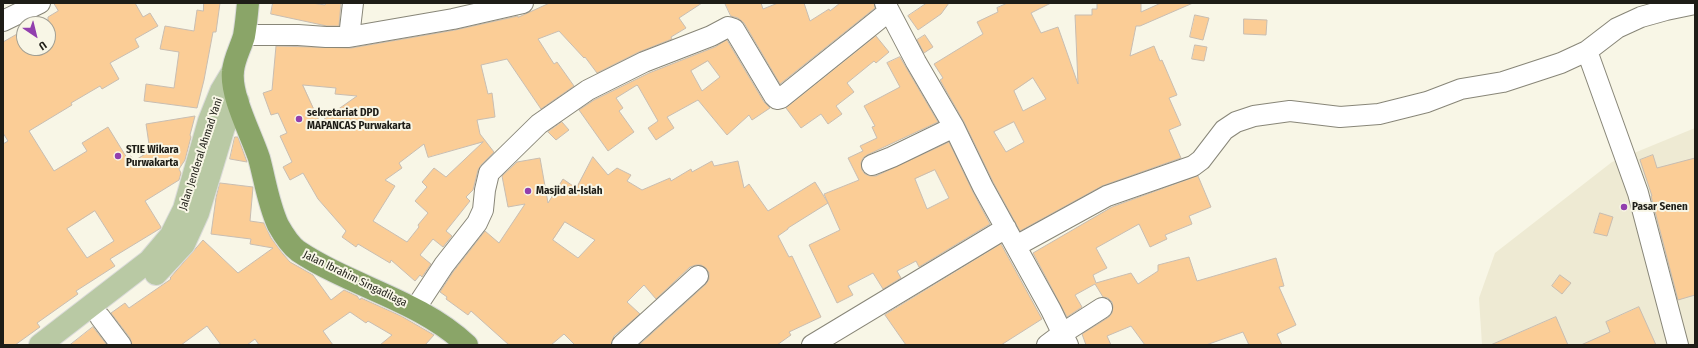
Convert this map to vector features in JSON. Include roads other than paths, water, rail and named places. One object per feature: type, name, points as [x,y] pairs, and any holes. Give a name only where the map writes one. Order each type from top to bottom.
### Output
[{"type":"highway","name":"Jalan Jenderal Ahmad Yani","points":[[238,101],[234,87],[233,71],[244,35],[248,3]]},
{"type":"highway","name":"Jalan Ibrahim Singadilaga","points":[[238,101],[258,157],[272,209],[279,226],[288,241],[297,250],[314,261],[415,309],[456,342]]},
{"type":"main road","name":"Jalan Jenderal Ahmad Yani","points":[[40,345],[127,287],[159,272],[184,244],[209,121],[221,92],[233,71]]},
{"type":"main road","name":"Jalan Jenderal Ahmad Yani","points":[[191,211],[224,127],[238,101]]},
{"type":"main road","name":"Jalan Jenderal Ahmad Yani","points":[[64,345],[100,317],[127,287]]},
{"type":"street","points":[[3,22],[40,3]]},
{"type":"street","points":[[349,36],[353,3]]},
{"type":"street","points":[[244,35],[298,35],[326,37],[349,36],[453,19],[522,3]]},
{"type":"street","points":[[1016,246],[1107,196],[1193,166],[1201,160],[1224,130],[1236,122],[1254,116],[1290,111],[1340,116],[1379,114],[1427,102],[1462,89],[1503,82],[1561,63],[1587,51],[1617,28],[1641,17],[1692,4]]},
{"type":"street","points":[[415,309],[444,265],[477,223],[483,210],[484,190],[489,174],[539,124],[588,90],[644,62],[711,36],[728,27],[734,29],[774,96],[777,99],[781,98],[886,7],[954,127],[983,187],[1065,339]]},
{"type":"street","points":[[1587,51],[1638,193],[1678,345]]},
{"type":"street","points":[[872,165],[954,127]]},
{"type":"street","points":[[812,345],[1006,228]]},
{"type":"street","points":[[622,345],[698,276]]},
{"type":"street","points":[[1047,345],[1065,339],[1102,308]]},
{"type":"street","points":[[100,317],[121,345]]},
{"type":"place","name":"sekretariat DPD MAPANCAS Purwakarta","points":[[299,119]]},
{"type":"place","name":"STIE Wikara Purwakarta","points":[[118,156]]},
{"type":"place","name":"Masjid al-Islah","points":[[528,191]]},
{"type":"place","name":"Pasar Senen","points":[[1624,207]]}]
